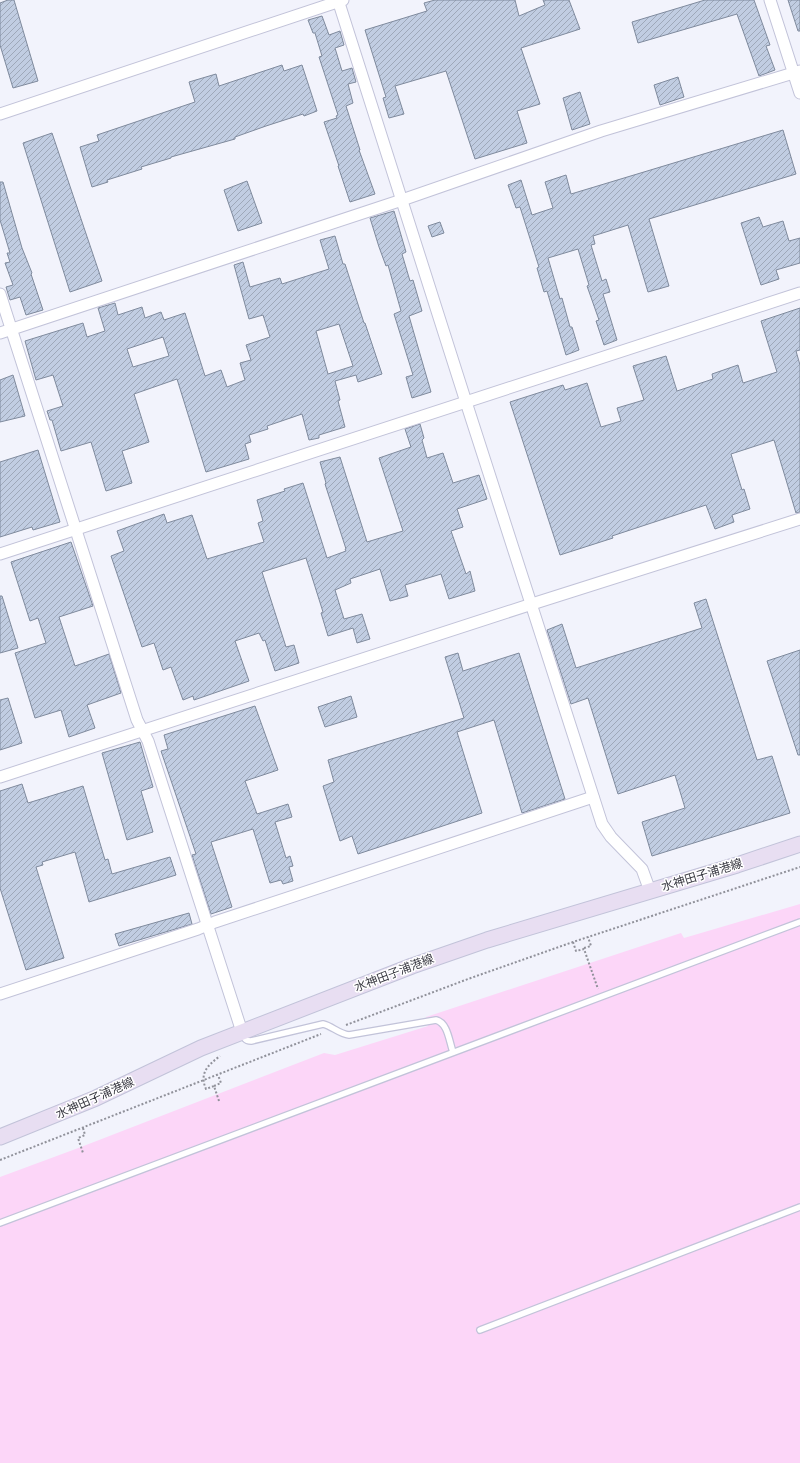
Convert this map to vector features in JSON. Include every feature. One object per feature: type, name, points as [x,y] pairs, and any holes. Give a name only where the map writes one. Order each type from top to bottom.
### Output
[{"type":"main road","name":"水神田子浦港線","points":[[0,1136],[96,1098],[201,1048],[454,951],[800,844]]},
{"type":"street","points":[[0,114],[340,0],[466,402],[602,824],[606,831],[642,870],[650,891]]},
{"type":"street","points":[[770,0],[797,72],[800,93]]},
{"type":"street","points":[[0,333],[402,200],[601,131],[797,72]]},
{"type":"street","points":[[0,554],[800,293]]},
{"type":"street","points":[[0,294],[135,712],[148,741],[242,1032]]},
{"type":"street","points":[[0,777],[532,604],[800,519]]},
{"type":"street","points":[[0,994],[593,797]]},
{"type":"lane","points":[[0,1223],[800,922]]},
{"type":"lane","points":[[242,1032],[244,1039],[251,1041],[323,1024],[329,1025],[340,1032],[349,1035],[436,1020],[441,1021],[445,1026],[453,1052]]},
{"type":"lane","points":[[480,1330],[800,1207]]},
{"type":"path","points":[[351,1024],[468,979],[588,937],[800,867]]},
{"type":"path","points":[[574,942],[576,951],[584,949],[591,946],[588,937]]},
{"type":"path","points":[[584,949],[600,996]]},
{"type":"path","points":[[0,1160],[319,1035]]},
{"type":"path","points":[[218,1075],[221,1083],[206,1089],[203,1081],[204,1074],[208,1065],[220,1056]]},
{"type":"path","points":[[214,1086],[219,1101]]},
{"type":"path","points":[[83,1128],[85,1135],[78,1138],[83,1153]]},
{"type":"shaded area","points":[[800,904],[800,1463],[0,1463],[0,1177],[324,1053],[335,1055],[428,1026],[426,1017],[681,933],[684,938]]},
{"type":"building","points":[[8,0],[14,0],[38,81],[13,88],[0,45],[0,3]]},
{"type":"building","points":[[435,0],[515,0],[519,16],[545,5],[543,0],[569,0],[580,29],[521,48],[540,104],[517,111],[527,143],[475,159],[446,71],[395,86],[404,114],[389,118],[383,98],[386,97],[365,30],[427,11],[424,3]]},
{"type":"building","points":[[705,0],[754,0],[770,45],[766,46],[775,70],[759,76],[737,14],[638,43],[632,22]]},
{"type":"building","points":[[788,0],[800,0],[800,31],[798,31]]},
{"type":"building","points":[[322,16],[329,35],[340,31],[344,45],[335,48],[342,71],[352,68],[356,82],[348,84],[353,103],[346,106],[359,150],[375,194],[350,202],[324,122],[337,118],[336,116],[338,115],[319,57],[322,56],[315,33],[313,33],[308,20]]},
{"type":"building","points":[[282,65],[284,71],[302,65],[317,111],[266,126],[235,137],[235,139],[141,167],[142,169],[107,180],[108,182],[92,187],[80,147],[99,141],[97,135],[195,102],[189,82],[216,74],[219,86]]},
{"type":"building","points":[[678,77],[684,97],[660,105],[654,85]]},
{"type":"building","points":[[580,92],[590,124],[572,130],[563,98]]},
{"type":"building","points":[[783,130],[796,174],[649,219],[669,286],[648,292],[628,225],[593,236],[595,244],[591,245],[602,281],[606,279],[610,292],[603,294],[617,340],[604,345],[596,321],[599,320],[587,286],[589,285],[578,249],[548,258],[560,299],[562,298],[570,327],[572,327],[579,350],[566,355],[547,291],[544,292],[537,268],[539,267],[520,207],[516,208],[508,185],[521,180],[532,215],[553,208],[545,182],[566,175],[571,194]]},
{"type":"building","points":[[52,133],[102,281],[70,292],[23,143]]},
{"type":"building","points":[[247,181],[262,223],[238,231],[224,190]]},
{"type":"building","points":[[0,182],[3,182],[22,248],[32,273],[31,274],[43,310],[26,315],[20,297],[10,300],[6,287],[13,285],[5,263],[10,262],[7,253],[10,253],[0,220]]},
{"type":"building","points":[[394,211],[406,252],[402,254],[410,281],[413,280],[422,311],[409,316],[431,392],[412,398],[406,377],[413,375],[394,314],[401,311],[388,265],[386,266],[370,218]]},
{"type":"building","points":[[759,217],[763,227],[783,221],[789,241],[800,238],[800,263],[776,270],[779,279],[761,285],[741,223]]},
{"type":"building","points":[[440,222],[444,233],[432,237],[428,226]]},
{"type":"building","points":[[335,236],[343,264],[345,264],[382,374],[358,382],[356,375],[335,381],[340,400],[338,401],[345,427],[319,435],[319,438],[309,440],[302,414],[267,426],[268,429],[249,435],[251,442],[245,444],[249,459],[206,472],[177,379],[134,394],[149,442],[122,451],[132,483],[106,491],[91,442],[61,451],[52,420],[50,420],[47,411],[63,406],[53,375],[36,380],[25,341],[83,323],[87,337],[105,331],[98,308],[115,303],[118,315],[142,307],[145,318],[161,312],[164,320],[185,313],[205,376],[221,370],[227,387],[245,380],[240,363],[251,360],[246,345],[270,337],[263,315],[249,319],[234,265],[243,262],[250,287],[280,278],[282,284],[329,269],[320,240]],"holes":[[[339,324],[353,366],[328,374],[316,331]],[[163,337],[169,356],[133,367],[127,349]]]},
{"type":"building","points":[[800,308],[800,350],[796,351],[800,365],[800,512],[796,513],[774,440],[731,454],[742,490],[744,489],[750,509],[732,515],[734,522],[715,529],[706,505],[560,555],[510,402],[563,385],[565,390],[587,383],[601,427],[621,421],[617,408],[644,400],[633,366],[666,356],[677,391],[713,379],[712,374],[738,365],[743,383],[777,372],[761,321]]},
{"type":"building","points":[[13,375],[25,416],[0,422],[0,380]]},
{"type":"building","points":[[420,424],[424,438],[422,440],[427,458],[443,453],[453,483],[479,475],[487,499],[457,509],[463,527],[451,531],[466,574],[470,571],[475,591],[449,599],[441,574],[405,585],[408,596],[390,601],[380,569],[350,579],[351,583],[335,590],[344,619],[362,614],[370,639],[357,643],[353,628],[328,636],[321,613],[323,612],[306,558],[262,572],[286,647],[294,645],[299,663],[275,671],[265,640],[263,641],[259,633],[235,641],[249,681],[194,700],[193,696],[183,700],[171,667],[163,670],[154,643],[142,647],[111,556],[124,551],[117,531],[164,514],[167,523],[192,515],[207,559],[264,542],[258,523],[263,521],[257,500],[285,491],[284,489],[303,483],[327,558],[346,551],[346,549],[325,484],[320,462],[340,457],[367,542],[403,531],[379,458],[411,447],[405,429]]},
{"type":"building","points":[[38,450],[60,522],[33,530],[32,527],[0,537],[0,462]]},
{"type":"building","points":[[71,542],[93,606],[59,617],[75,666],[109,654],[121,693],[87,705],[95,728],[69,737],[61,710],[35,718],[15,653],[46,643],[38,618],[30,621],[11,562]]},
{"type":"building","points":[[0,596],[2,596],[18,648],[0,653]]},
{"type":"building","points":[[706,599],[757,760],[772,756],[790,813],[652,856],[642,822],[685,808],[675,775],[618,794],[588,698],[571,704],[547,630],[562,624],[576,668],[702,628],[694,603]]},
{"type":"building","points":[[800,650],[800,755],[798,755],[767,661]]},
{"type":"building","points":[[458,653],[463,671],[519,653],[565,799],[522,813],[494,720],[457,732],[482,813],[358,854],[352,836],[340,841],[323,786],[334,782],[328,760],[464,718],[445,657]]},
{"type":"building","points":[[351,696],[357,717],[325,727],[318,707]]},
{"type":"building","points":[[8,698],[22,743],[0,750],[0,700]]},
{"type":"building","points":[[255,706],[278,770],[245,781],[257,814],[288,804],[292,817],[275,822],[286,858],[290,856],[293,866],[289,867],[293,881],[283,884],[281,880],[270,883],[253,829],[211,842],[232,907],[211,914],[192,855],[196,854],[161,751],[168,749],[164,735]]},
{"type":"building","points":[[140,742],[153,787],[141,791],[153,832],[127,840],[102,753]]},
{"type":"building","points":[[22,784],[28,803],[83,786],[105,860],[108,859],[112,874],[170,857],[176,875],[89,902],[75,852],[42,862],[43,865],[36,867],[64,958],[26,970],[0,888],[0,791]]},
{"type":"building","points":[[189,913],[192,924],[119,946],[115,934]]}]
